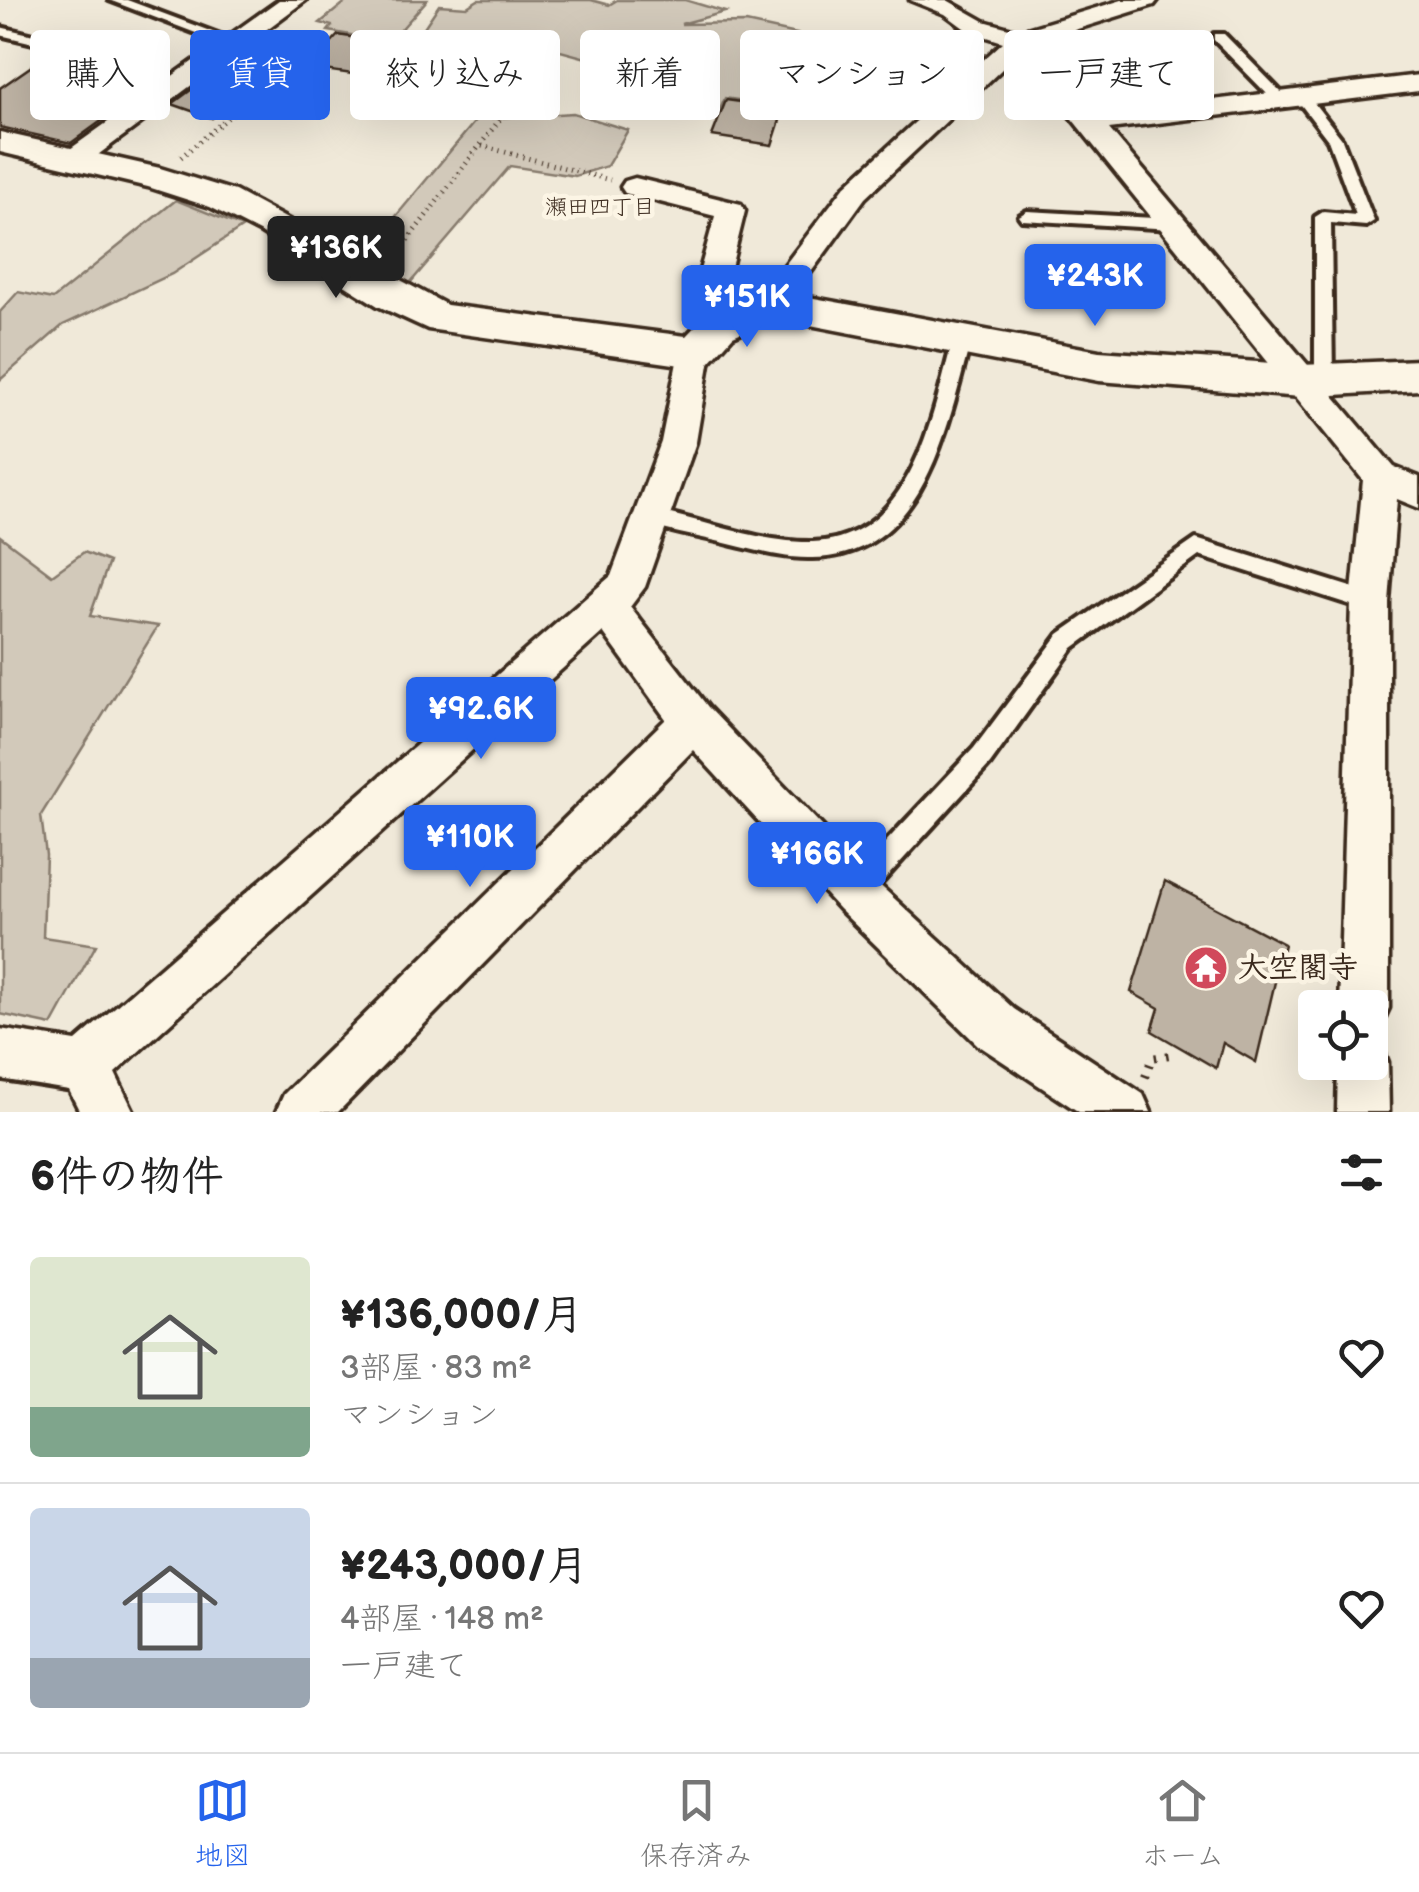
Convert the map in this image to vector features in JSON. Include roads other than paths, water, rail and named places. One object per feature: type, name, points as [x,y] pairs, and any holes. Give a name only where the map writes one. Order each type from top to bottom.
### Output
[{"type":"street","points":[[253,30],[293,0]]},
{"type":"street","points":[[922,0],[954,8],[976,26],[1004,34]]},
{"type":"street","points":[[1049,30],[1146,0]]},
{"type":"street","points":[[0,142],[214,196],[250,212],[405,306],[442,319],[707,339],[772,304],[855,192],[1004,54]]},
{"type":"street","points":[[73,160],[190,75]]},
{"type":"street","points":[[1090,123],[1419,83]]},
{"type":"street","points":[[1088,120],[1172,224],[1313,380],[1380,477],[1419,493]]},
{"type":"street","points":[[84,1067],[626,587],[654,518],[692,402],[707,339],[705,310],[731,211],[636,187]]},
{"type":"street","points":[[772,304],[960,343],[1099,366],[1313,380],[1419,375]]},
{"type":"street","points":[[1364,990],[1370,602],[1380,477]]},
{"type":"street","points":[[606,604],[692,722],[856,893],[996,1027],[1125,1112]]},
{"type":"street","points":[[302,1112],[692,722]]},
{"type":"street","points":[[0,1054],[84,1067]]},
{"type":"street","points":[[84,1067],[108,1112]]},
{"type":"street","points":[[1363,1112],[1364,1080]]},
{"type":"lane","points":[[114,0],[198,30]]},
{"type":"lane","points":[[0,32],[70,48],[175,86]]},
{"type":"lane","points":[[1219,37],[1335,139],[1366,221],[1323,216],[1313,380]]},
{"type":"lane","points":[[1027,216],[1172,224]]},
{"type":"lane","points":[[654,518],[814,550],[866,537],[900,509],[925,466],[960,343]]},
{"type":"lane","points":[[856,893],[982,756],[1066,641],[1196,547],[1370,602]]},
{"type":"place","name":"大空閣寺","points":[[1206,968]]},
{"type":"district","name":"瀬田四丁目","points":[[600,207]]}]
